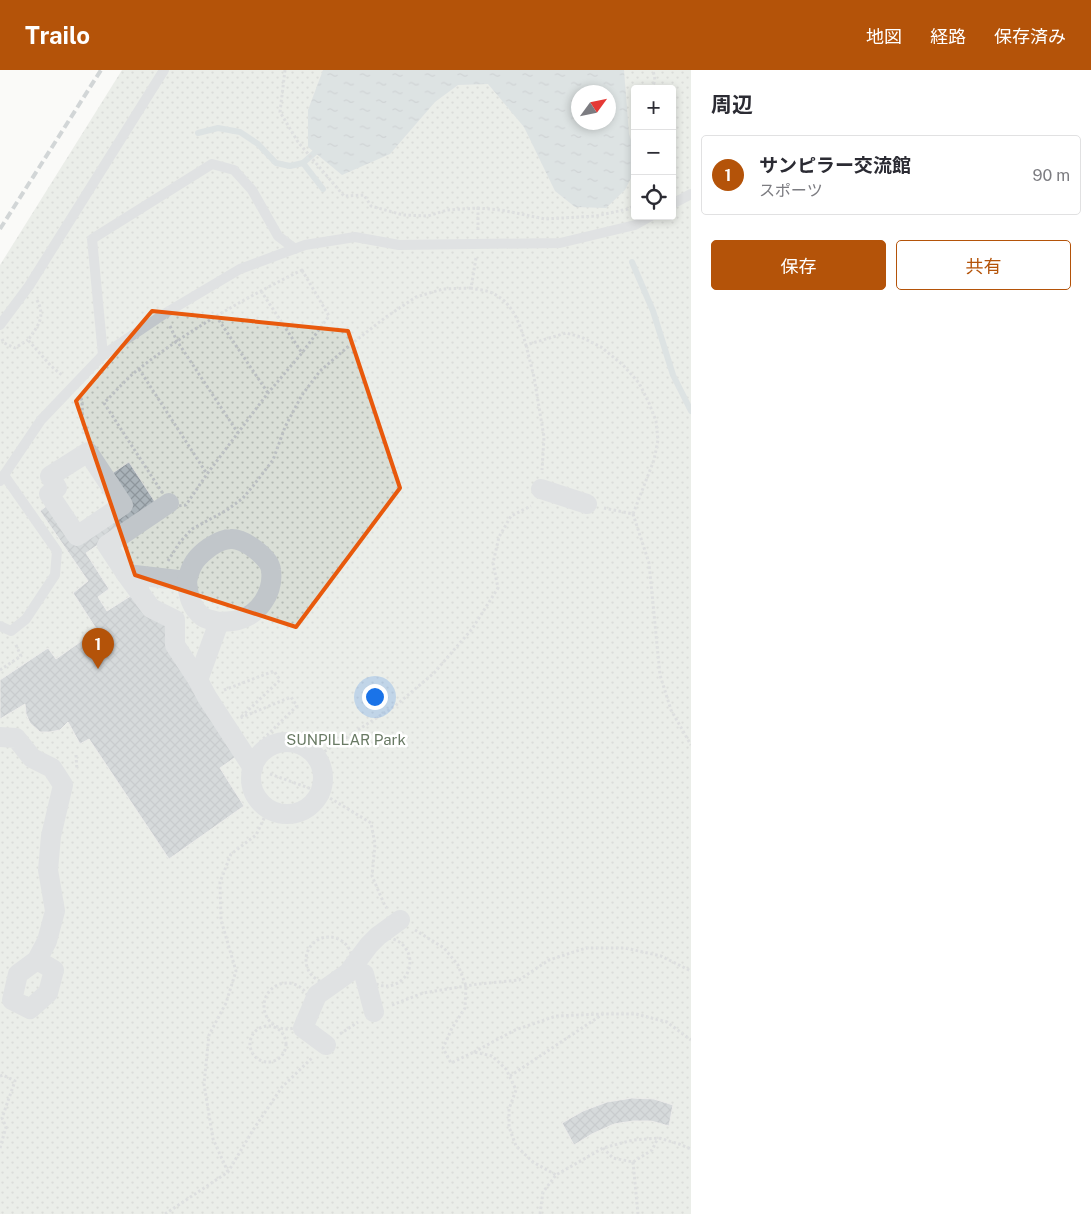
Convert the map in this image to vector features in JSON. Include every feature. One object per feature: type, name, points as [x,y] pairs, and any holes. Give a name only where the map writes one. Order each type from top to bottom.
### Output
[{"type":"street","points":[[541,489],[587,504]]},
{"type":"street","points":[[169,503],[107,545],[151,608],[175,620],[175,646],[249,762],[254,790],[259,800],[269,808],[280,813],[293,813],[304,810],[314,802],[320,792],[323,780],[322,768],[308,748],[298,743],[286,742],[275,744],[265,749],[258,757],[249,762]]},
{"type":"street","points":[[232,539],[260,552],[271,569],[270,588],[264,601],[254,612],[239,620],[219,622],[204,618],[194,607],[188,594],[187,580],[190,567],[200,554],[217,543],[232,539]]},
{"type":"street","points":[[126,574],[187,580]]},
{"type":"street","points":[[202,688],[219,622]]},
{"type":"street","points":[[0,737],[16,738],[32,758],[52,768],[63,785],[52,836],[48,870],[55,911],[47,941],[37,960]]},
{"type":"street","points":[[326,1044],[303,1028],[317,996],[348,972],[378,936],[400,920]]},
{"type":"street","points":[[364,974],[374,1012]]},
{"type":"lane","points":[[0,325],[29,286],[164,70]]},
{"type":"lane","points":[[103,355],[92,239],[212,164],[234,170],[252,190],[278,236],[295,248]]},
{"type":"lane","points":[[676,202],[691,194]]},
{"type":"lane","points":[[0,626],[10,631],[26,620],[56,575],[57,551],[2,478],[41,420],[73,385],[103,355],[164,314],[240,269],[305,245],[355,237],[399,245],[560,243],[635,225],[644,220]]},
{"type":"path","points":[[285,70],[280,112],[298,142],[344,196],[364,195],[371,206],[403,214],[428,216],[447,210],[478,208],[501,210],[546,219],[596,216],[631,208]]},
{"type":"path","points":[[652,70],[655,80],[653,85]]},
{"type":"path","points":[[471,288],[478,244],[478,208]]},
{"type":"path","points":[[302,270],[329,316],[302,353],[268,393],[186,505],[178,506],[169,503],[104,403],[139,369],[177,341],[216,316],[261,291],[302,270]]},
{"type":"path","points":[[0,336],[4,343],[14,348],[28,340],[39,324],[41,308],[29,286]]},
{"type":"path","points":[[163,578],[168,560],[180,542],[192,529],[227,510],[243,498],[274,460],[285,427],[302,395],[320,371],[350,345],[416,297],[443,289],[471,288],[492,293],[504,301],[515,314],[534,376],[544,437],[541,489],[534,504],[511,516],[499,537],[493,563],[498,588],[472,629],[428,679],[394,706],[316,757]]},
{"type":"path","points":[[261,291],[302,353]]},
{"type":"path","points":[[216,316],[268,393]]},
{"type":"path","points":[[526,345],[566,333],[581,337],[602,347],[623,365],[639,383],[649,402],[656,421],[658,440],[654,460],[633,514],[649,563],[660,675],[671,710],[691,745]]},
{"type":"path","points":[[28,340],[51,366],[73,385],[82,401],[83,427],[88,452]]},
{"type":"path","points":[[177,341],[238,433]]},
{"type":"path","points":[[139,369],[207,474]]},
{"type":"path","points":[[587,504],[633,514]]},
{"type":"path","points":[[0,670],[21,656],[10,631]]},
{"type":"path","points":[[202,688],[274,671],[277,675],[280,680],[240,718],[290,697],[297,706],[249,762],[320,792],[371,824],[375,844],[372,876],[385,906],[400,920],[444,948],[458,965],[466,986],[465,1008],[452,1028],[444,1048],[451,1063],[515,1030],[556,1016],[636,1014],[667,1022],[691,1040]]},
{"type":"path","points":[[228,1172],[214,1140],[204,1084],[209,1034],[226,1003],[236,971],[221,920],[220,882],[231,854],[256,835],[269,808]]},
{"type":"path","points":[[392,939],[400,942],[406,948],[410,964],[404,979],[398,984],[390,986],[376,984],[364,974],[362,966],[364,952],[376,940],[392,939]]},
{"type":"path","points":[[165,1214],[228,1172],[282,1087],[326,1044],[374,1012],[423,993],[519,980],[549,960],[586,948],[625,948],[661,956],[691,971]]},
{"type":"path","points":[[278,1028],[267,1025],[252,1034],[251,1051],[259,1060],[271,1062],[277,1060],[285,1051],[286,1038],[283,1032],[278,1028],[266,1018],[263,1003],[265,996],[276,984],[291,982],[304,990],[310,1005],[309,1012],[306,1019],[300,1025],[294,1028],[278,1028]]},
{"type":"path","points":[[509,1076],[603,1014]]},
{"type":"path","points":[[474,1052],[492,1056],[506,1069],[516,1090],[509,1118],[509,1127],[516,1146],[533,1162],[556,1175]]},
{"type":"path","points":[[0,1076],[3,1075],[15,1081],[2,1118],[6,1127],[0,1148]]},
{"type":"path","points":[[603,1148],[613,1158],[633,1162],[652,1150],[659,1138]]},
{"type":"path","points":[[540,1214],[543,1192],[556,1175],[603,1148],[633,1140],[659,1138],[691,1149]]},
{"type":"path","points":[[633,1162],[638,1214]]},
{"type":"highlighted area","points":[[152,311],[348,331],[400,488],[296,627],[135,575],[76,401]]},
{"type":"green space","name":"SUNPILLAR Park","points":[[122,70],[691,70],[691,1214],[0,1214],[0,265]]},
{"type":"water","points":[[323,70],[624,70],[631,140],[631,178],[625,190],[606,208],[575,207],[555,191],[524,127],[488,84],[458,85],[435,102],[390,154],[342,175],[308,147],[308,110]]},
{"type":"building","points":[[129,462],[157,505],[86,553],[109,589],[98,597],[107,611],[132,595],[162,615],[237,756],[220,768],[244,806],[169,859],[89,739],[80,744],[68,722],[60,730],[40,732],[30,723],[26,714],[25,704],[0,719],[0,680],[48,648],[56,659],[97,630],[73,593],[88,581],[40,511],[49,504],[76,543],[132,507],[111,474]]},
{"type":"building","points":[[632,1098],[654,1099],[673,1105],[669,1126],[651,1121],[614,1124],[574,1145],[562,1123],[583,1111],[607,1102]]},
{"type":"waterway","points":[[198,133],[218,128],[240,132],[258,144],[276,163],[290,166],[303,163],[320,148]]},
{"type":"waterway","points":[[303,163],[323,189]]},
{"type":"waterway","points":[[632,262],[653,311],[673,375],[691,411]]},
{"type":"railway","points":[[0,229],[101,70]]},
{"type":"place","name":"サンピラー交流館","points":[[98,669]]}]
